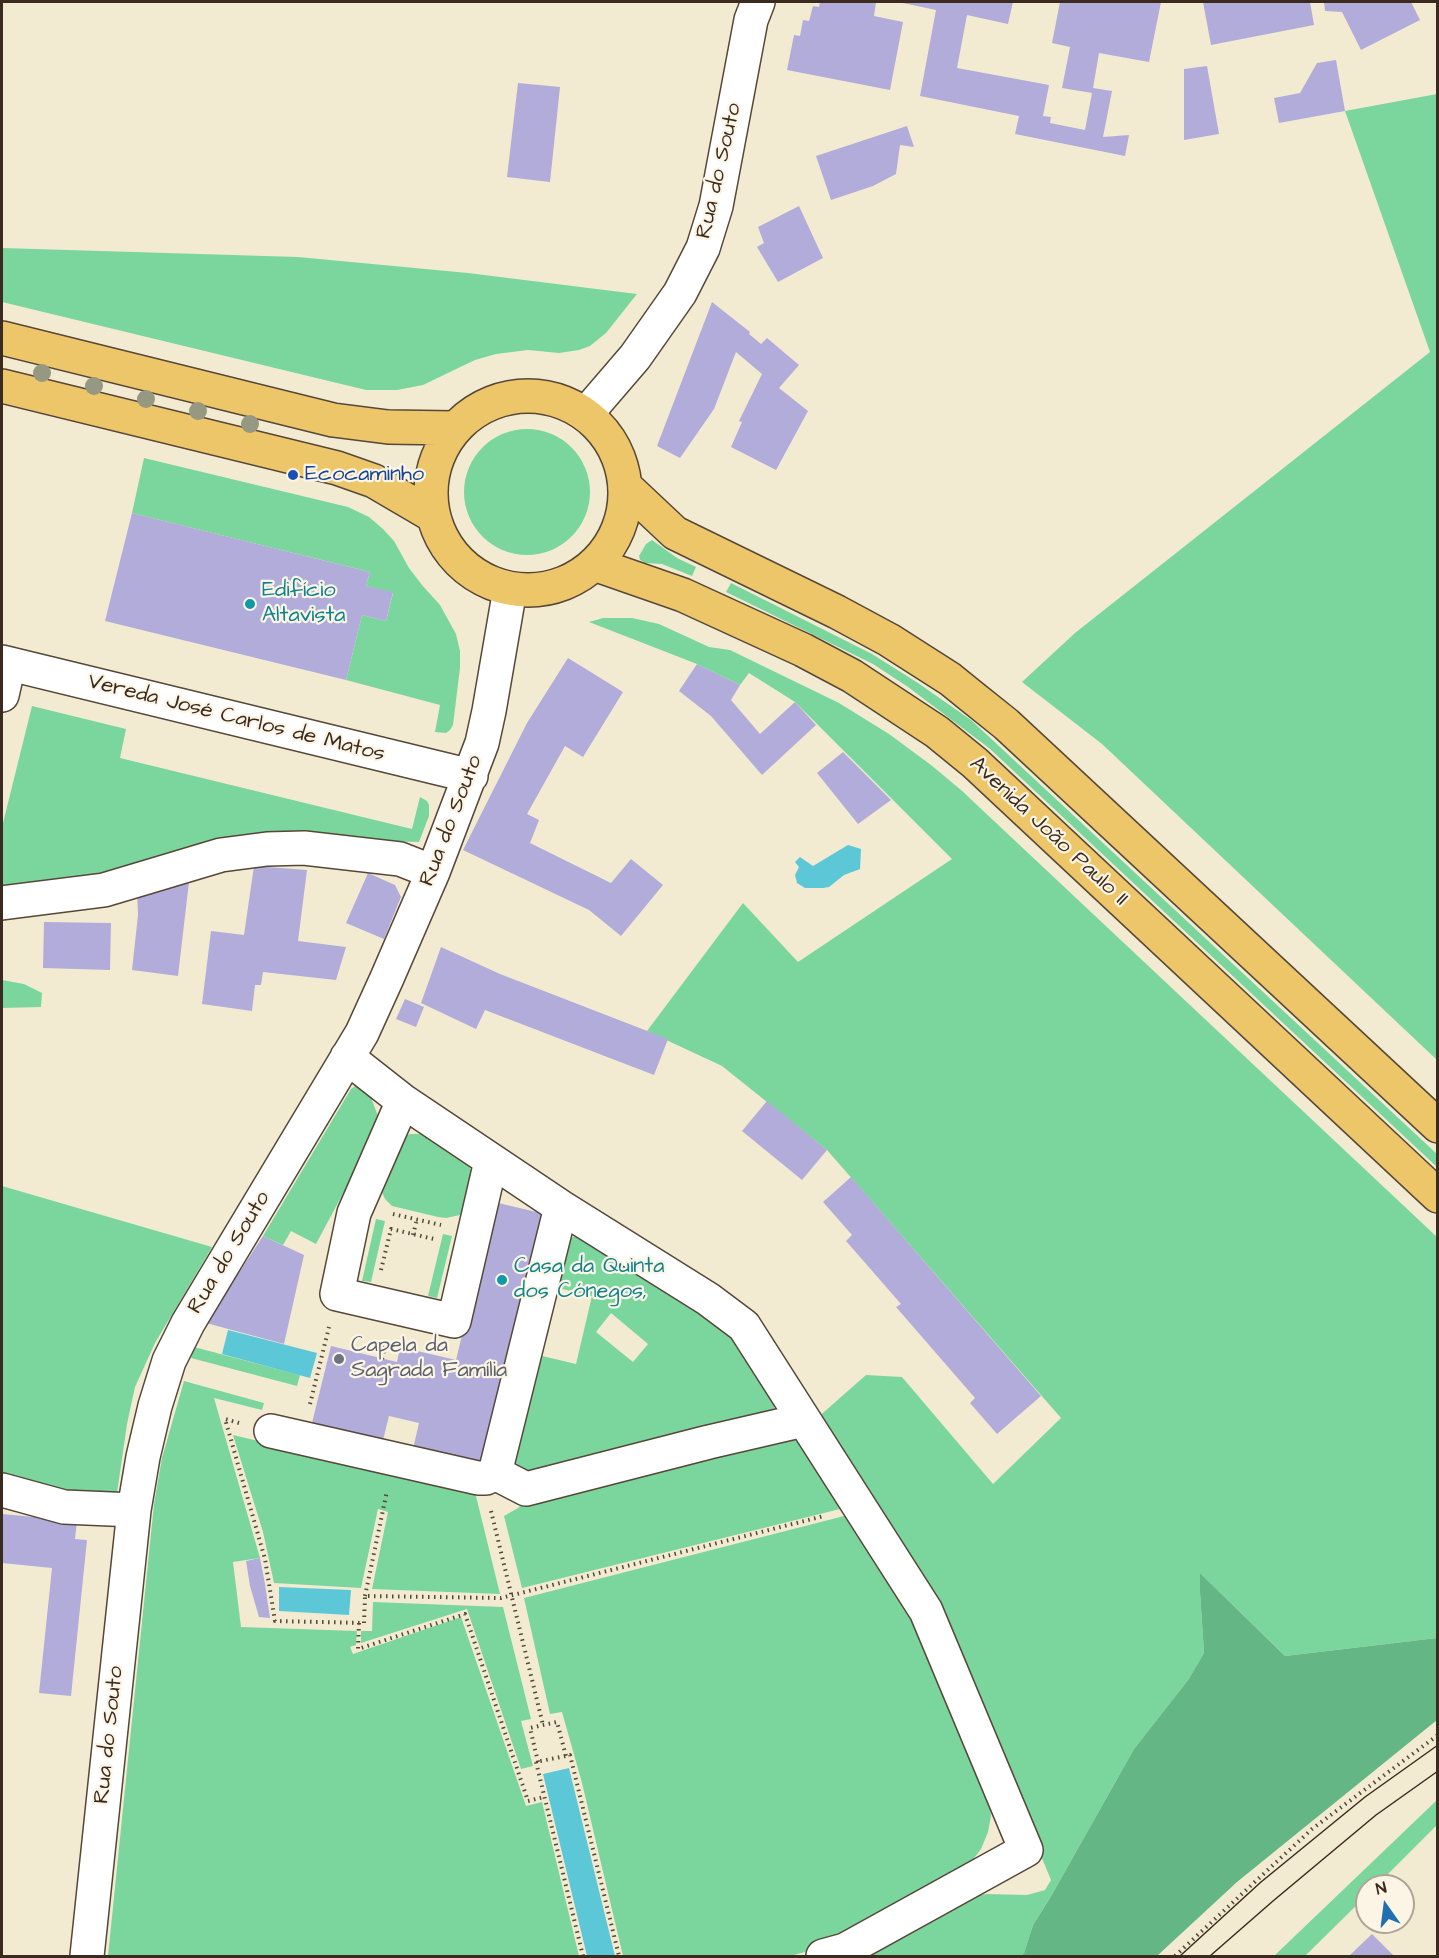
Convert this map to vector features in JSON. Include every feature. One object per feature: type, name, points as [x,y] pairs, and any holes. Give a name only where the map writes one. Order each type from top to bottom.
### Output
[{"type":"main road","points":[[2,338],[333,420],[388,427],[454,428]]},
{"type":"main road","points":[[2,386],[337,468],[374,481],[432,515]]},
{"type":"main road","points":[[531,395],[560,400],[586,414],[606,433],[619,458],[625,486],[623,515],[612,542],[594,564],[569,581],[540,590],[510,589],[483,580],[460,564],[442,542],[432,515],[430,484],[437,454],[454,428],[476,410],[502,398],[531,395]]},
{"type":"main road","points":[[625,486],[675,533],[879,634],[950,679],[1006,724],[1437,1126]]},
{"type":"main road","name":"Avenida João Paulo II","points":[[594,564],[682,594],[803,650],[852,676],[937,732],[975,763],[1437,1196]]},
{"type":"street","name":"Rua do Souto","points":[[586,414],[634,357],[680,293],[703,248],[716,206],[751,20],[758,2]]},
{"type":"street","name":"Rua do Souto","points":[[87,1956],[134,1510],[152,1416],[169,1361],[188,1323],[362,1033],[433,872],[482,743],[510,589]]},
{"type":"street","name":"Vereda José Carlos de Matos","points":[[5,663],[471,776]]},
{"type":"street","points":[[2,695],[5,663]]},
{"type":"street","points":[[2,903],[104,890],[221,855],[267,849],[304,848],[400,859],[433,872]]},
{"type":"street","points":[[347,1057],[403,1101],[491,1161],[708,1299],[744,1326],[926,1611],[1026,1850],[845,1950],[823,1956]]},
{"type":"street","points":[[403,1101],[357,1205],[337,1294],[454,1321],[491,1161]]},
{"type":"street","points":[[489,1476],[561,1207]]},
{"type":"street","points":[[271,1431],[489,1476],[526,1489],[804,1420]]},
{"type":"street","points":[[2,1490],[64,1507],[134,1510]]},
{"type":"path","points":[[357,1205],[474,1233]]},
{"type":"path","points":[[413,1235],[417,1219]]},
{"type":"path","points":[[391,1229],[434,1239]]},
{"type":"path","points":[[337,1294],[271,1431],[225,1419],[265,1559],[275,1621],[364,1623],[365,1596],[383,1510]]},
{"type":"path","points":[[382,1359],[387,1340]]},
{"type":"path","points":[[489,1476],[512,1596],[543,1725]]},
{"type":"path","points":[[365,1596],[501,1598],[860,1507]]},
{"type":"path","points":[[359,1623],[358,1649],[465,1614],[528,1802],[544,1797]]},
{"type":"path","points":[[566,1756],[557,1722],[530,1728],[544,1797],[583,1956]]},
{"type":"path","points":[[1175,1956],[1312,1829],[1437,1735]]},
{"type":"path","points":[[538,1762],[570,1755],[619,1956]]},
{"type":"green space","points":[[1437,94],[1437,1060],[1102,744],[1022,682],[1075,633],[1430,352],[1345,111]]},
{"type":"green space","points":[[2,248],[298,257],[468,273],[637,294],[606,333],[590,346],[579,350],[559,353],[528,350],[496,354],[475,360],[423,385],[397,390],[366,390],[2,302]]},
{"type":"green space","points":[[527,429],[551,433],[572,447],[586,468],[590,492],[586,516],[572,537],[551,551],[527,555],[503,551],[482,537],[468,516],[464,492],[468,468],[482,447],[503,433]]},
{"type":"green space","points":[[144,458],[348,507],[369,517],[383,529],[394,541],[409,568],[440,605],[456,634],[460,651],[460,668],[453,725],[450,730],[446,733],[435,732],[440,705],[346,680],[362,615],[386,621],[393,593],[366,586],[370,572],[132,513]]},
{"type":"green space","points":[[652,540],[677,558],[696,567],[692,576],[662,564],[645,563],[640,560],[639,556],[646,544]]},
{"type":"green space","points":[[731,583],[872,654],[971,720],[1437,1154],[1437,1167],[989,748],[908,687],[873,664],[726,592]]},
{"type":"green space","points":[[603,618],[632,618],[659,624],[709,647],[730,650],[839,703],[889,734],[931,765],[961,790],[1437,1237],[1437,1638],[1285,1656],[1200,1573],[1204,1653],[1188,1680],[1134,1749],[1033,1925],[1021,1956],[859,1956],[971,1896],[1027,1895],[1045,1890],[1051,1880],[966,1674],[816,1419],[866,1375],[902,1377],[993,1484],[1061,1418],[827,1150],[722,1066],[647,1031],[743,903],[798,962],[952,859],[795,702],[749,673],[740,685],[697,664],[589,622]]},
{"type":"green space","points":[[32,706],[126,729],[120,758],[412,829],[420,797],[429,805],[429,816],[419,842],[296,839],[110,875],[2,889],[2,827]]},
{"type":"green space","points":[[2,980],[24,984],[42,993],[41,1007],[2,1008]]},
{"type":"green space","points":[[358,1084],[370,1095],[378,1116],[378,1128],[316,1244],[291,1231],[283,1245],[263,1236],[351,1089]]},
{"type":"green space","points":[[423,1134],[466,1161],[474,1177],[466,1209],[460,1215],[438,1217],[392,1206],[385,1199],[381,1190],[402,1136]]},
{"type":"green space","points":[[2,1186],[212,1247],[155,1343],[135,1387],[117,1493],[77,1492],[2,1482]]},
{"type":"green space","points":[[376,1219],[385,1221],[371,1282],[362,1281]]},
{"type":"green space","points":[[443,1234],[452,1236],[437,1298],[428,1296]]},
{"type":"green space","points":[[579,1235],[727,1328],[774,1401],[774,1414],[523,1481],[511,1471],[538,1355],[576,1364],[592,1296],[554,1287],[570,1238]],"holes":[[[611,1313],[648,1344],[633,1362],[596,1332]]]},
{"type":"green space","points":[[194,1347],[300,1375],[297,1386],[191,1358]]},
{"type":"green space","points":[[184,1381],[264,1403],[262,1410],[214,1398],[260,1558],[233,1562],[241,1627],[357,1631],[356,1645],[350,1647],[353,1654],[461,1617],[526,1806],[542,1802],[579,1956],[108,1956],[154,1504],[162,1458]]},
{"type":"green space","points":[[233,1435],[475,1492],[500,1594],[372,1589],[388,1512],[378,1509],[361,1588],[274,1583],[263,1532]]},
{"type":"green space","points":[[797,1436],[844,1508],[522,1588],[504,1516],[518,1508],[529,1497]]},
{"type":"green space","points":[[848,1515],[911,1613],[990,1800],[991,1816],[981,1849],[968,1866],[827,1946],[790,1956],[623,1956],[582,1783],[562,1712],[550,1714],[524,1598]]},
{"type":"green space","points":[[1200,1573],[1285,1656],[1437,1638],[1437,1720],[1237,1882],[1157,1956],[1021,1956],[1033,1925],[1134,1749],[1188,1680],[1204,1653]]},
{"type":"green space","points":[[373,1602],[503,1607],[531,1719],[521,1721],[533,1766],[521,1769],[467,1609],[361,1643],[361,1631],[372,1631]]},
{"type":"green space","points":[[1437,1800],[1437,1825],[1388,1874],[1360,1874]]},
{"type":"green space","points":[[1355,1878],[1355,1907],[1305,1956],[1274,1956]]},
{"type":"water","points":[[848,845],[861,849],[860,869],[844,875],[829,887],[805,888],[797,883],[795,875],[799,867],[795,862],[800,857],[813,866]]},
{"type":"water","points":[[228,1330],[317,1353],[310,1378],[222,1354]]},
{"type":"water","points":[[279,1587],[351,1590],[349,1615],[279,1611]]},
{"type":"water","points":[[569,1768],[615,1956],[587,1956],[543,1774]]},
{"type":"building","points":[[820,2],[876,2],[874,16],[903,22],[890,90],[787,70],[794,35],[800,36],[803,20],[809,21],[813,6],[819,7]]},
{"type":"building","points":[[898,2],[1013,2],[1008,24],[967,15],[957,68],[1049,85],[1043,116],[1051,117],[1050,123],[1085,130],[1092,93],[1062,88],[1070,47],[1052,43],[1060,2],[1161,2],[1149,62],[1099,53],[1093,88],[1112,91],[1103,137],[1129,135],[1125,156],[1015,134],[1019,116],[920,96],[936,10]]},
{"type":"building","points":[[1203,2],[1310,2],[1314,25],[1211,45]]},
{"type":"building","points":[[1324,2],[1411,2],[1420,20],[1361,50],[1342,12],[1325,11]]},
{"type":"building","points":[[1336,60],[1345,111],[1279,123],[1274,98],[1300,93],[1317,63]]},
{"type":"building","points":[[1207,66],[1219,134],[1184,140],[1184,69]]},
{"type":"building","points":[[518,83],[560,87],[550,182],[507,177]]},
{"type":"building","points":[[907,126],[914,147],[900,145],[896,174],[873,186],[831,200],[816,156]]},
{"type":"building","points":[[799,206],[823,258],[778,282],[757,247],[764,243],[758,227]]},
{"type":"building","points":[[712,302],[750,332],[749,334],[761,344],[767,338],[799,365],[779,388],[808,411],[776,470],[731,447],[742,422],[739,421],[762,374],[736,352],[714,409],[680,458],[657,446]]},
{"type":"building","name":"Edifício Altavista","points":[[132,513],[370,572],[366,586],[393,592],[386,621],[362,615],[346,680],[105,621]]},
{"type":"building","points":[[568,658],[623,692],[583,757],[565,746],[527,814],[539,820],[530,843],[611,883],[631,859],[663,885],[621,936],[589,910],[463,850],[527,723]]},
{"type":"building","points":[[697,664],[740,685],[731,700],[760,734],[795,702],[816,725],[762,775],[711,716],[679,691]]},
{"type":"building","points":[[843,752],[891,800],[858,824],[817,773]]},
{"type":"building","points":[[254,866],[307,870],[298,941],[346,947],[336,980],[263,972],[261,985],[255,985],[252,1011],[202,1004],[211,931],[244,935]]},
{"type":"building","points":[[368,873],[395,885],[401,897],[384,939],[346,923]]},
{"type":"building","points":[[189,882],[178,976],[132,970],[138,915],[137,891]]},
{"type":"building","points":[[44,922],[111,923],[110,970],[43,968]]},
{"type":"building","points":[[441,947],[500,974],[668,1039],[654,1075],[485,1010],[476,1029],[421,1003]]},
{"type":"building","points":[[405,999],[424,1007],[416,1027],[396,1019]]},
{"type":"building","points":[[767,1101],[827,1150],[802,1180],[742,1131]]},
{"type":"building","points":[[851,1177],[1041,1396],[997,1434],[970,1403],[975,1398],[896,1307],[901,1304],[846,1241],[852,1235],[823,1202]]},
{"type":"building","name":"Casa da Quinta dos Cónegos,","points":[[494,1202],[545,1214],[483,1465],[413,1449],[419,1423],[389,1416],[382,1444],[311,1427],[331,1346],[397,1362],[400,1347],[456,1360]]},
{"type":"building","points":[[263,1236],[304,1255],[284,1344],[206,1323]]},
{"type":"building","points":[[2,1514],[77,1521],[75,1539],[87,1540],[71,1696],[39,1693],[52,1568],[2,1563]]},
{"type":"building","points":[[260,1558],[270,1618],[259,1617],[250,1586],[246,1561]]},
{"type":"building","points":[[1372,1934],[1394,1956],[1349,1956]]},
{"type":"tram line","points":[[1180,1956],[1261,1882],[1365,1797],[1438,1745]]},
{"type":"tram line","points":[[1210,1956],[1376,1815],[1438,1771]]},
{"type":"place","name":"Ecocaminho","points":[[293,475]]},
{"type":"place","name":"Edifício Altavista","points":[[250,604]]},
{"type":"place","name":"Casa da Quinta dos Cónegos,","points":[[502,1280]]},
{"type":"place","name":"Capela da Sagrada Família","points":[[339,1359]]}]
